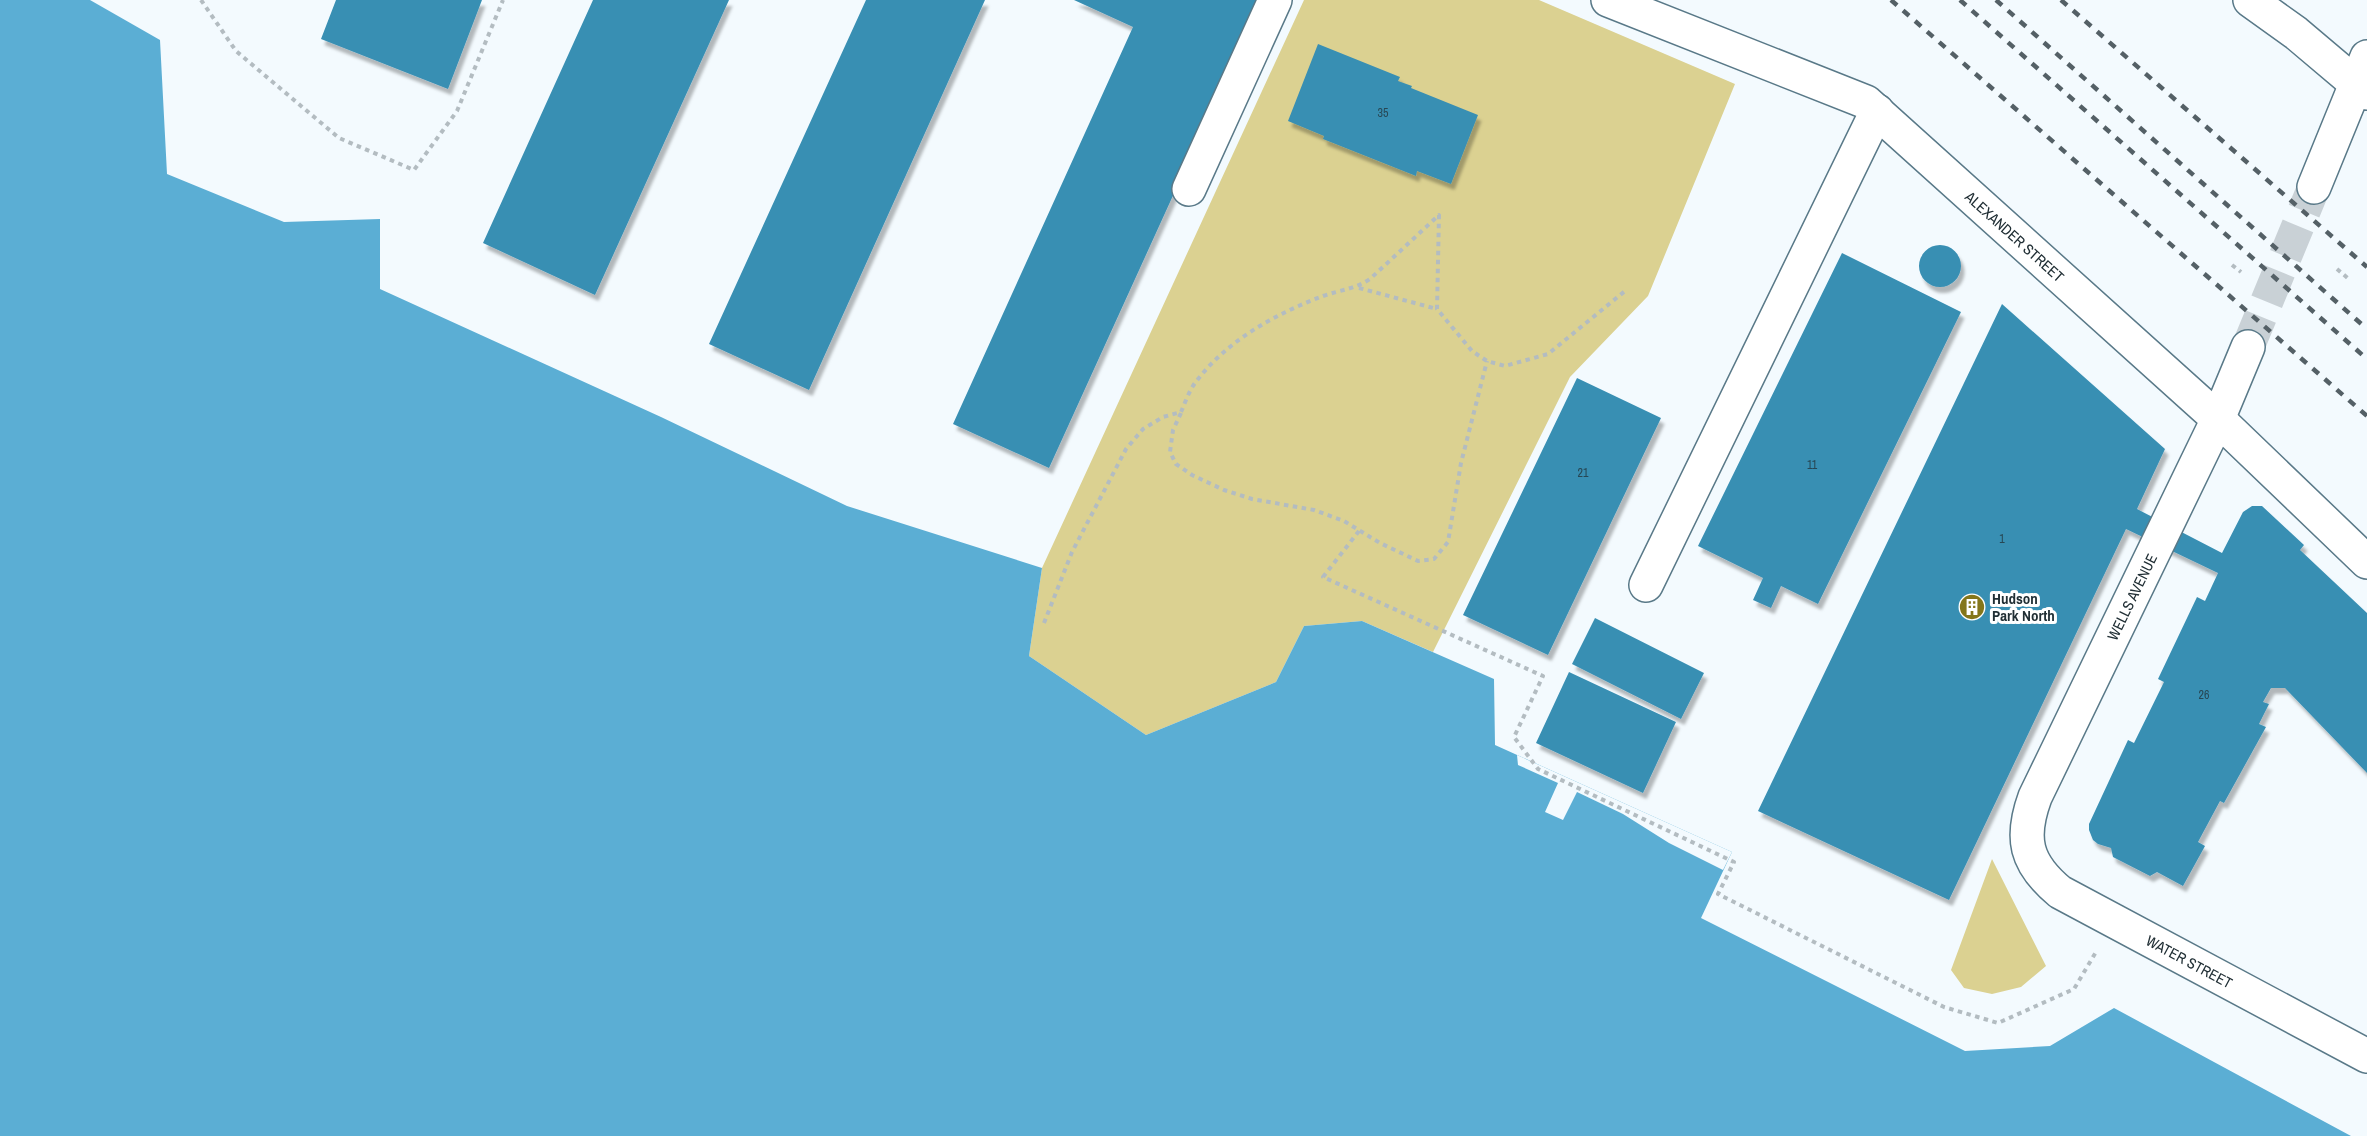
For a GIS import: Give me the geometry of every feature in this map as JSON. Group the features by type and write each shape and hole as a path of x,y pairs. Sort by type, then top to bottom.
{"street":[{"path":"1189,189 1275,0"},
{"name":"ALEXANDER STREET","path":"1608,0 1866,102 2218,419 2367,562"},
{"path":"2250,0 2295,33 2364,78 2314,187"},
{"path":"1646,585 1877,111"},
{"name":"WELLS AVENUE","path":"2028,849 2026,836 2029,814 2035,797 2218,419 2247,347"},
{"name":"WATER STREET","path":"2028,849 2037,868 2060,892 2367,1056"}],"path":[{"path":"201,0 236,51 339,138 414,170 457,111 503,0"},
{"path":"1437,309 1439,216 1370,279 1358,287 1326,295 1280,313 1218,356 1193,384 1173,430 1170,452 1176,464 1192,475 1224,490 1252,499 1314,510 1344,521 1418,561 1434,559 1448,542 1461,463 1487,361"},
{"path":"2232,265 2241,272"},
{"path":"2337,269 2350,280"},
{"path":"1358,287 1437,309 1472,351 1487,361 1505,366 1548,354 1625,291"},
{"path":"1044,623 1071,552 1126,449 1143,429 1163,417 1181,412"},
{"path":"1359,531 1323,577 1544,676 1514,736 1538,769 1734,862 1718,894 1944,1007 1998,1023 2074,989 2116,921"}],"shaded area":[{"path":"1304,0 1539,0 1735,84 1648,296 1570,377 1433,652 1362,621 1304,626 1276,682 1146,735 1029,656 1042,568"},
{"path":"1992,859 2046,966 2021,987 1992,994 1964,988 1951,970"}],"water":[{"path":"0,0 90,0 160,40 167,174 284,222 380,219 380,289 661,417 847,506 1042,568 1029,656 1146,735 1276,682 1304,626 1362,621 1494,679 1495,745 1732,852 1701,918 1965,1051 2050,1046 2114,1008 2351,1136 0,1136"}],"pier":[{"path":"1517,755 1732,852 1723,870 1669,843 1623,814 1577,792 1563,820 1545,812 1558,783 1518,765"}],"building":[{"path":"336,0 482,0 448,89 321,39"},
{"path":"593,0 729,0 595,295 483,243"},
{"path":"866,0 985,0 809,390 709,344"},
{"path":"1074,0 1262,0 1049,468 953,424 1133,27"},
{"path":"1318,44 1400,77 1398,81 1412,86 1411,88 1478,115 1451,184 1417,171 1416,176 1323,139 1324,136 1288,121"},
{"path":"1940,245 1955,251 1961,266 1955,281 1940,287 1925,281 1919,266 1925,251"},
{"path":"1842,253 1961,312 1818,604 1781,586 1771,608 1753,600 1763,578 1698,546"},
{"name":"Hudson Park North","path":"2002,304 2165,449 2137,509 2222,553 2243,512 2252,506 2262,506 2304,545 2300,550 2367,613 2367,773 2285,688 2271,688 2263,702 2269,704 2259,724 2266,727 2224,803 2220,801 2198,842 2205,846 2183,886 2157,872 2150,876 2113,857 2111,848 2093,840 2089,830 2089,824 2128,740 2134,743 2164,682 2158,679 2197,597 2205,601 2218,573 2126,529 1949,900 1758,811"},
{"path":"1577,378 1661,418 1548,655 1463,615"},
{"path":"1595,618 1704,673 1681,719 1572,664"},
{"path":"1569,672 1676,722 1643,793 1536,743"}],"tunnel":[{"path":"2248,347 2314,187"}],"railway":[{"path":"1891,0 2367,416"},
{"path":"1960,0 2367,359"},
{"path":"1996,0 2367,329"},
{"path":"2061,0 2367,267"}],"place":[{"name":"Hudson Park North","path":"1972,607"}]}
